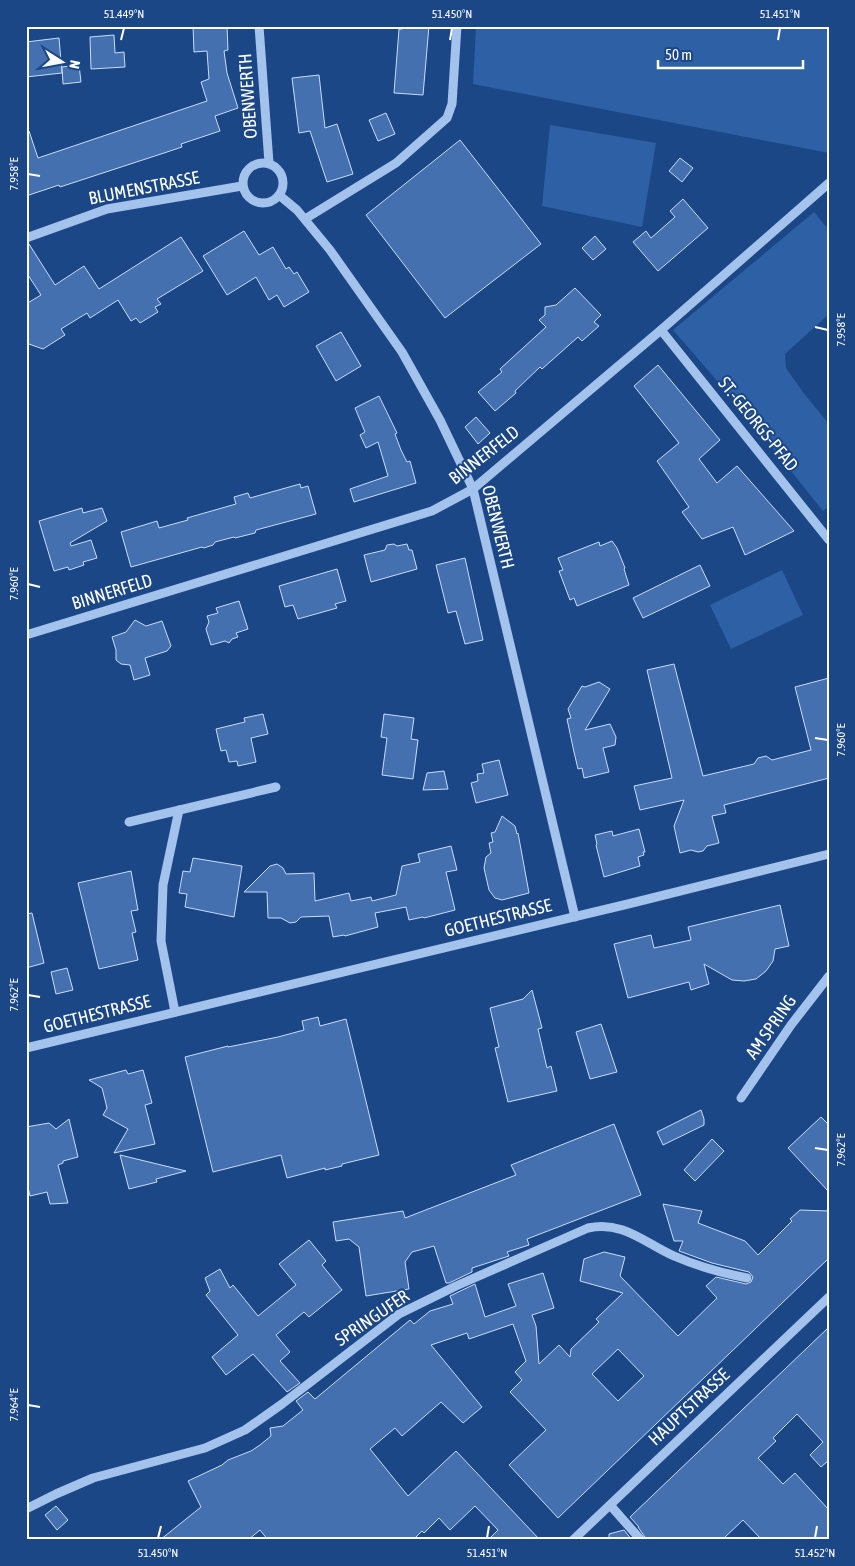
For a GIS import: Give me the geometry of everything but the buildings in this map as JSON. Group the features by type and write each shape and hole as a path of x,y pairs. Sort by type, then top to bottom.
{"street":[{"name":"OBENWERTH","path":"242,186 247,170 253,165 269,163 259,26"},
{"path":"305,219 396,163 447,118 450,113 453,94 457,26"},
{"path":"242,186 250,199 258,203 266,203 279,195 283,183 282,177 279,171 269,163"},
{"name":"BINNERFELD","path":"26,635 432,511 473,489 661,330 829,183"},
{"name":"BLUMENSTRASSE","path":"26,238 108,208 242,186"},
{"name":"OBENWERTH","path":"279,195 305,219 330,250 402,352 440,420 473,489 575,916"},
{"name":"ST.-GEORGS-PFAD","path":"661,330 829,540"},
{"path":"129,822 276,787"},
{"name":"GOETHESTRASSE","path":"175,1012 161,941 163,885 179,810"},
{"name":"GOETHESTRASSE","path":"26,1048 829,854"},
{"name":"AM SPRING","path":"741,1098 791,1025 829,976"},
{"name":"SPRINGUFER","path":"26,1509 94,1478 205,1448 245,1430 399,1314 456,1286 588,1228 606,1226 621,1229 674,1256 714,1270 747,1278"},
{"name":"HAUPTSTRASSE","path":"573,1540 829,1297"},
{"path":"610,1505 640,1540"}],"shaded area":[{"path":"476,26 829,26 829,153 473,84"},
{"path":"550,125 656,143 642,227 542,206"},
{"path":"814,212 829,230 829,314 785,354 786,368 829,424 829,506 823,511 739,406 673,330"},
{"path":"782,570 803,615 731,649 710,605"}]}
